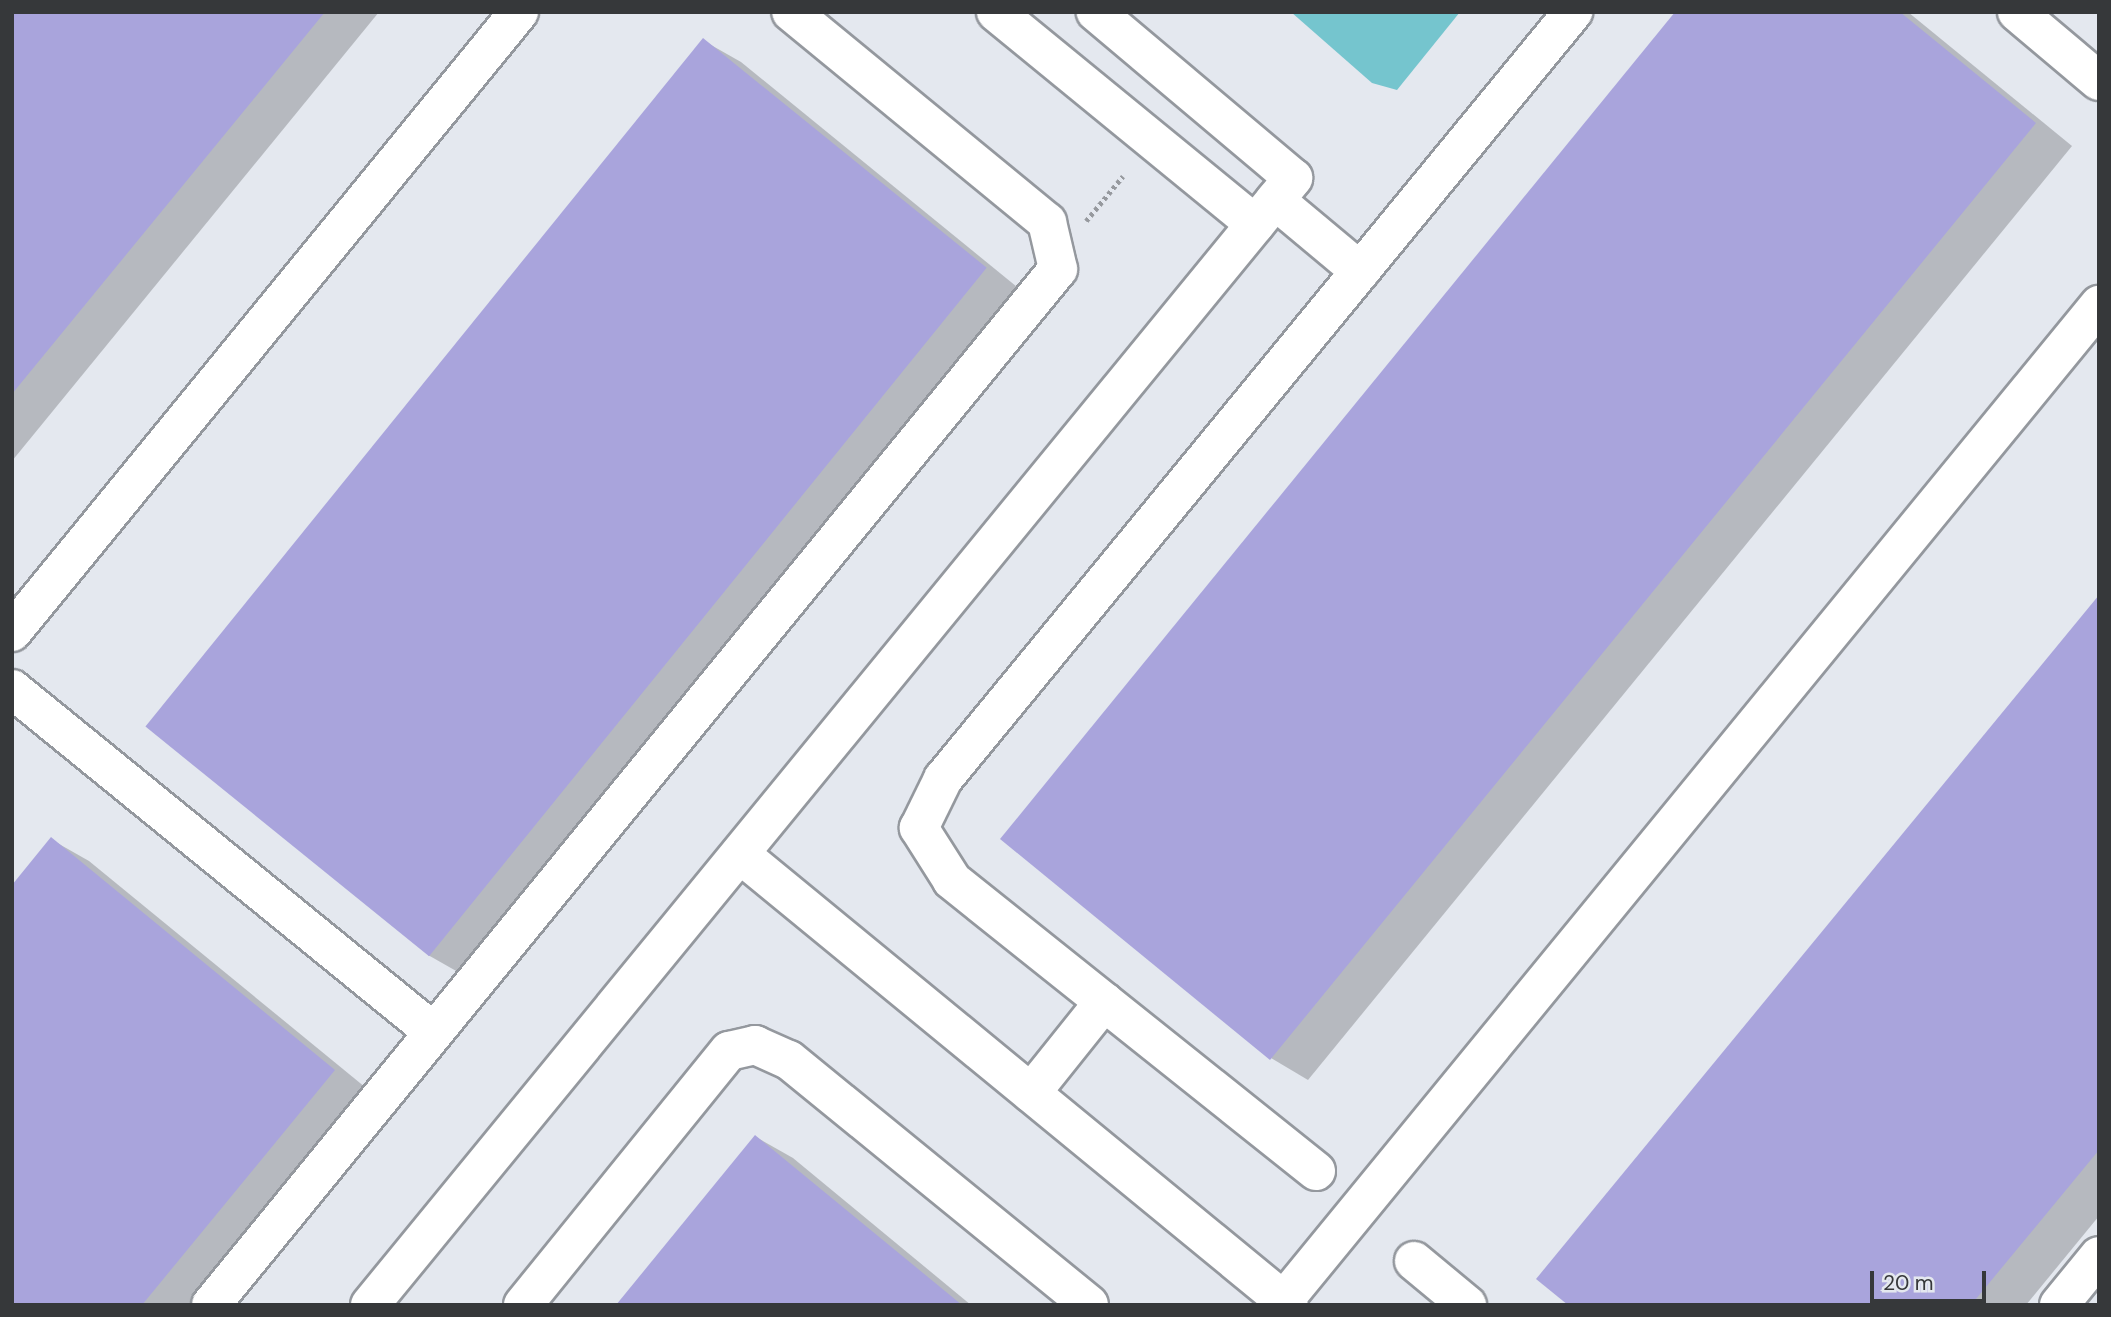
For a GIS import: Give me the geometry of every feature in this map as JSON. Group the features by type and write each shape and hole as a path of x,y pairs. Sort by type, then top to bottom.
{"lane":[{"path":"12,632 519,12"},
{"path":"211,1305 431,1030 1058,269 1047,222 791,12"},
{"path":"996,12 1274,201 1360,271"},
{"path":"1096,12 1274,201"},
{"path":"1316,1171 953,880 919,828 943,779 1573,12"},
{"path":"2017,12 2099,81"},
{"path":"370,1305 1274,201"},
{"path":"740,854 1284,1303 2099,305"},
{"path":"12,689 431,1030"},
{"path":"1031,1093 1104,1002"},
{"path":"523,1305 729,1051 755,1045 789,1060 1089,1305"},
{"path":"2059,1305 2099,1256"},
{"path":"1414,1261 1467,1305"}],"path":[{"path":"1080,228 1123,176"}],"water":[{"path":"1291,12 1460,12 1397,90 1372,83"}],"building":[{"path":"12,12 325,12 12,394"},
{"path":"1675,12 1900,12 2036,123 1270,1060 1000,839"},
{"path":"703,38 987,268 429,956 145,727"},
{"path":"2099,595 2099,1150 1971,1305 1568,1305 1536,1279"},
{"path":"51,837 335,1070 142,1305 12,1305 12,885"},
{"path":"755,1135 962,1305 616,1305"}]}
